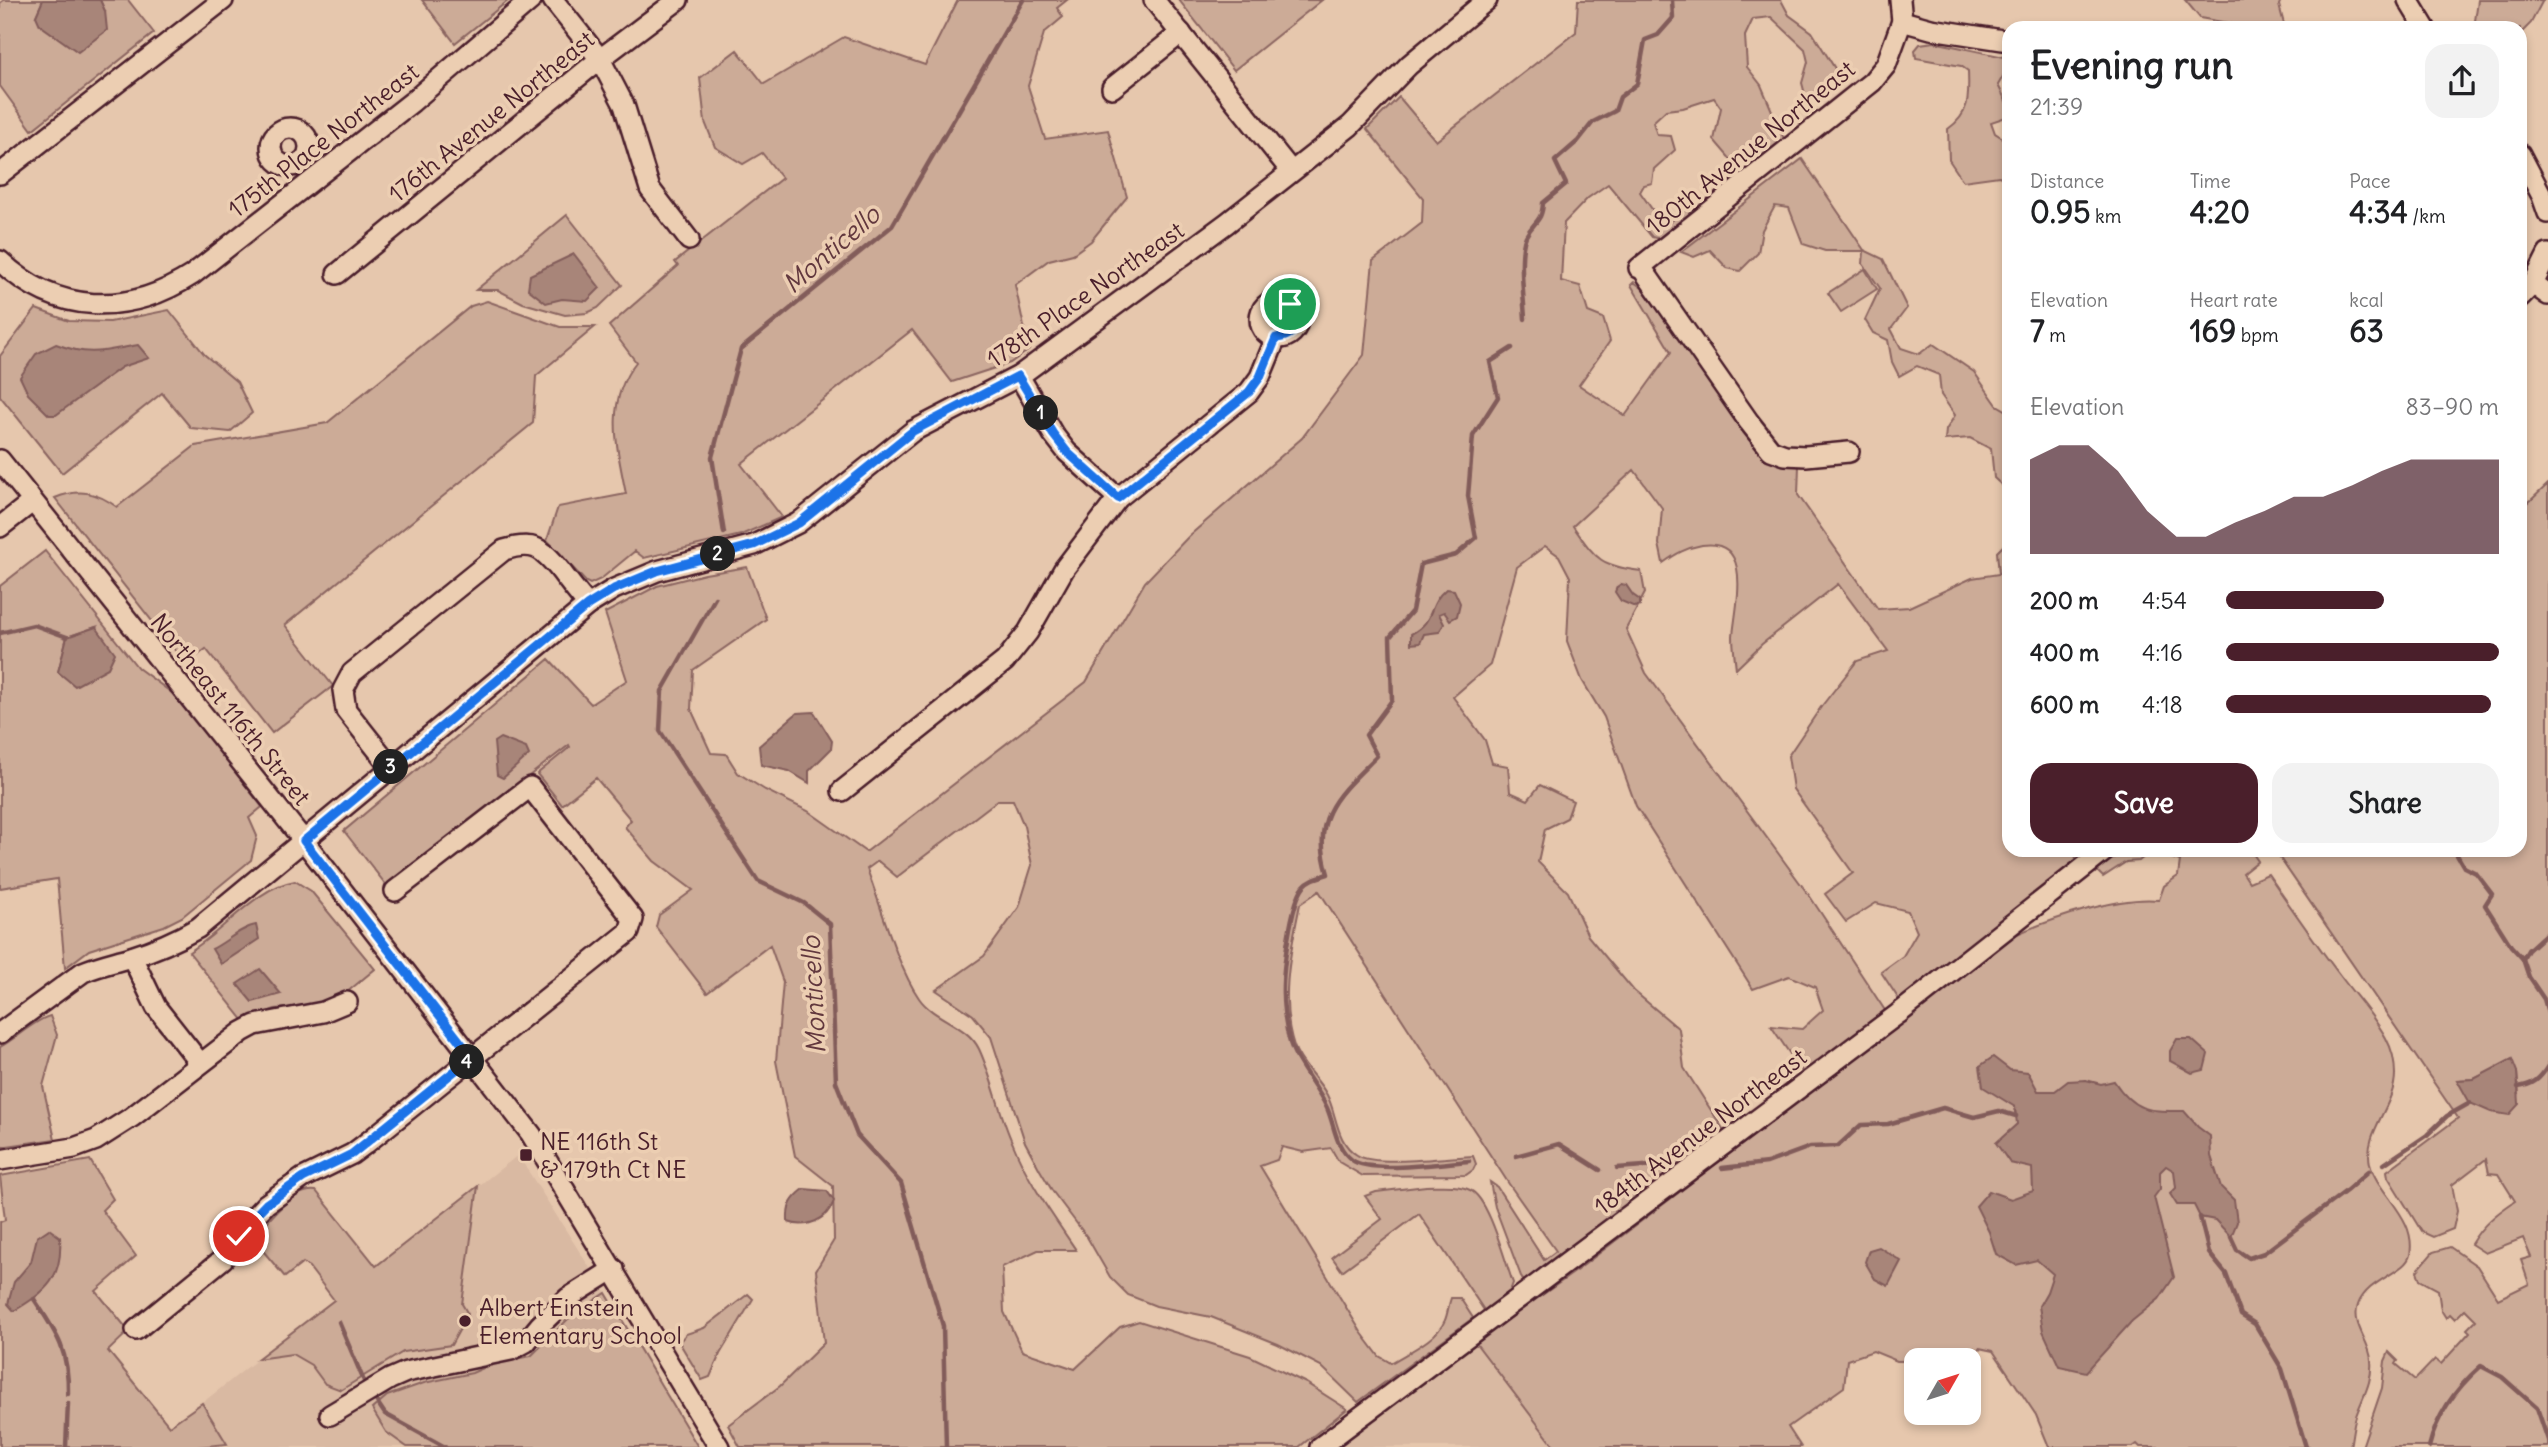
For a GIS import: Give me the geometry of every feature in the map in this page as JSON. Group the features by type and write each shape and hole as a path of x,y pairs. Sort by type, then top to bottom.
{"street":[{"name":"175th Place Northeast","path":"0,261 27,282 49,294 79,303 106,305 134,302 159,294 192,275 412,102 531,0"},
{"path":"553,0 600,59 624,105 650,189 689,240"},
{"name":"176th Avenue Northeast","path":"337,274 365,248 600,59 678,0"},
{"path":"1154,0 1291,171"},
{"name":"178th Place Northeast","path":"0,1033 83,972 132,957 198,928 588,605 614,589 657,571 754,545 799,523 913,431 1018,376 1227,223 1350,126 1409,65 1487,0"},
{"path":"1900,0 1902,22 2002,40"},
{"path":"2409,0 2421,21"},
{"path":"0,174 214,3"},
{"name":"180th Avenue Northeast","path":"1849,452 1806,456 1785,455 1772,450 1749,422 1640,267 1872,82 1886,65 1902,22"},
{"path":"1112,88 1181,33"},
{"path":"300,162 313,180"},
{"path":"2527,167 2548,213"},
{"path":"2534,292 2548,254"},
{"path":"842,791 1005,661 1028,632 1064,569 1118,498 1249,392 1260,377 1276,338"},
{"path":"1018,376 1067,452 1118,498"},
{"name":"Northeast 116th Street","path":"0,460 304,841 531,1134 719,1447"},
{"path":"0,527 32,502"},
{"path":"391,767 346,710 343,690 352,673 504,550 519,545 533,546 545,552 588,605"},
{"path":"136,1330 223,1259 248,1223 266,1204 303,1178 352,1154 629,932 633,919 530,788 396,891"},
{"name":"184th Avenue Northeast","path":"1321,1447 1898,1014 2097,857"},
{"path":"132,957 156,1007 200,1063"},
{"path":"0,1160 74,1148 96,1140 132,1117 242,1032 255,1025 323,1012 347,1002"},
{"path":"330,1415 406,1372 511,1350 526,1342 568,1298 614,1269"}],"shaded area":[{"path":"4,0 43,0 36,16 105,11 100,0 128,0 154,33 32,130 0,86 0,3"},
{"path":"43,0 100,0 105,11 107,30 78,52 40,25 36,16"},
{"path":"422,0 509,0 455,43"},
{"path":"958,0 1067,0 1057,8 1063,17 1044,33 1028,86 1045,139 1108,130 1127,197 1091,241 1073,254 1049,260 1015,285 1029,350 1010,363 952,382 912,330 741,464 782,517 741,535 644,558 635,551 601,579 590,584 586,582 547,540 558,507 626,494 617,443 616,409 626,377 636,362 609,326 678,266 675,262 782,178 762,153 743,164 715,147 705,122 700,78 737,50 764,84 844,37 925,65"},
{"path":"1179,0 1322,0 1234,70"},
{"path":"1578,0 1781,0 1789,15 1812,32 1839,75 1835,88 1814,101 1806,98 1802,83 1808,62 1805,49 1771,17 1753,19 1745,36 1747,67 1761,85 1784,139 1754,165 1746,156 1732,161 1714,140 1721,108 1714,98 1683,108 1666,110 1653,122 1657,135 1671,136 1675,150 1654,169 1652,183 1644,185 1640,192 1654,212 1669,223 1695,202 1700,213 1664,240 1652,237 1608,184 1588,198 1564,223 1561,281 1580,286 1588,312 1603,318 1610,341 1579,385 1625,416 1671,352 1631,285 1634,282 1642,288 1762,453 1787,465 1799,465 1798,495 1878,609 1909,607 1972,578 1999,574 1997,552 2002,547 2002,857 2076,857 2078,866 1902,1004 1881,972 1903,956 1917,932 1908,911 1876,903 1846,922 1825,894 1853,873 1793,789 1788,756 1857,661 1888,651 1838,584 1762,644 1736,669 1733,636 1738,593 1736,563 1729,552 1719,545 1702,545 1682,551 1663,563 1659,544 1662,508 1634,470 1573,526 1600,559 1616,566 1641,571 1645,593 1626,629 1646,673 1811,898 1888,1015 1805,1076 1771,1026 1802,1029 1823,1010 1815,987 1789,976 1753,989 1636,806 1604,717 1582,680 1567,641 1570,577 1559,556 1545,546 1517,567 1490,665 1453,697 1485,740 1492,763 1508,766 1510,792 1528,800 1540,785 1573,801 1567,818 1545,829 1538,862 1568,892 1588,936 1634,991 1679,1029 1684,1068 1725,1132 1527,1283 1522,1279 1495,1207 1490,1182 1497,1187 1544,1260 1556,1251 1509,1184 1319,891 1300,904 1288,975 1287,1011 1290,1029 1297,1053 1327,1095 1345,1143 1350,1150 1366,1159 1396,1161 1473,1156 1476,1164 1466,1175 1363,1176 1339,1162 1331,1148 1303,1152 1282,1147 1277,1160 1260,1166 1361,1332 1379,1356 1391,1363 1436,1334 1445,1320 1451,1298 1460,1298 1473,1318 1358,1402 1321,1366 1278,1344 1211,1317 1156,1306 1128,1295 1110,1277 1087,1237 1053,1192 1025,1142 991,1037 973,1015 936,990 984,956 1019,907 1032,865 1024,826 1013,800 998,800 897,877 878,861 867,869 911,985 925,1005 967,1034 979,1049 1019,1158 1076,1250 1038,1250 1002,1267 1004,1312 1022,1351 1075,1369 1120,1327 1139,1321 1250,1356 1306,1383 1347,1409 1299,1447 740,1447 728,1425 780,1386 824,1343 816,1270 834,1240 833,1186 795,1156 776,1061 783,982 770,945 707,993 656,927 659,915 693,890 654,861 625,827 631,820 596,778 562,805 537,774 570,747 569,745 387,886 344,831 549,659 591,704 627,680 605,613 657,586 747,567 766,619 693,670 691,709 711,753 726,754 738,773 808,811 866,852 1086,682 1145,582 1189,536 1302,438 1364,355 1373,261 1422,223 1423,198 1367,129 1399,97 1436,141 1576,32"},
{"path":"2185,0 2281,0 2279,5 2283,21 2217,21 2200,18"},
{"path":"2478,0 2543,0 2527,27 2527,21 2475,21"},
{"path":"1934,42 2002,57 2002,78 1998,85 2002,93 2002,118 1991,122 1995,133 2002,138 2002,178 1963,181 1949,160 1948,129 1961,117 1967,104 1968,71 1961,66 1916,58 1915,50 1920,44"},
{"path":"1802,159 1864,250 1883,259 1907,308 1891,329 1901,348 1919,354 1933,344 1974,372 1997,405 2002,408 2002,485 1994,478 1991,449 1970,438 1945,440 1946,430 1955,415 1941,395 1939,375 1917,366 1899,376 1892,362 1888,340 1873,333 1865,320 1880,288 1863,264 1864,251 1825,251 1803,244 1789,208 1775,206 1762,230 1758,253 1740,271 1727,268 1710,250 1694,257 1681,252"},
{"path":"567,215 622,285 598,308 587,313 565,315 523,303 498,290 476,290"},
{"path":"574,254 600,288 587,301 562,299 546,303 528,289 530,275"},
{"path":"1865,269 1877,289 1841,312 1828,293"},
{"path":"487,301 560,327 595,327 536,376 533,423 285,625 333,686 272,733 206,649 186,664 55,498 72,493 88,493 117,507 195,446 327,423 471,306"},
{"path":"36,309 69,321 110,322 169,310 205,355 237,382 252,413 230,432 191,428 162,393 62,473 0,396 0,356"},
{"path":"56,344 88,352 138,345 149,358 122,367 56,415 49,415 28,394 20,377 36,354"},
{"path":"2548,484 2548,1447 2362,1447 2382,1388 2385,1361 2389,1352 2398,1361 2396,1364 2415,1380 2435,1359 2441,1364 2470,1332 2467,1329 2476,1320 2465,1309 2455,1319 2450,1314 2446,1318 2441,1310 2438,1290 2420,1280 2417,1271 2433,1252 2450,1247 2477,1266 2498,1299 2529,1284 2521,1260 2531,1257 2523,1238 2485,1253 2471,1244 2490,1220 2515,1201 2498,1174 2489,1173 2486,1159 2452,1185 2457,1211 2453,1229 2433,1237 2422,1232 2388,1177 2387,1171 2458,1118 2279,857 2527,857 2527,501","holes":["2517,1072 2519,1094 2458,1080 2474,1079 2487,1073"]},
{"path":"45,551 138,668 180,699 262,807 249,818 257,836 251,860 182,917 164,926 89,950 65,968 57,879 0,888 0,586","holes":["96,627 58,672 67,637"]},
{"path":"1621,584 1626,585 1640,600 1640,605 1635,607 1621,601 1615,592"},
{"path":"1446,589 1454,590 1460,603 1457,616 1450,620 1444,612 1439,614 1444,624 1439,632 1424,634 1420,643 1411,644 1411,634 1425,623 1436,601"},
{"path":"96,627 115,653 108,668 75,686 58,672 67,637"},
{"path":"814,712 832,741 831,749 809,771 809,783 789,771 761,765 759,746 797,713"},
{"path":"500,738 526,748 529,755 503,778 497,775 494,742"},
{"path":"2110,857 2144,857 2139,861 2126,862 2103,877 2095,869"},
{"path":"2169,857 2255,857 2258,861 2243,873 2249,882 2268,874 2376,1022 2386,1038 2394,1060 2394,1086 2375,1130 2369,1152 2374,1175 2408,1229 2410,1255 2401,1267 2369,1289 2358,1305 2357,1319 2370,1353 2371,1368 2369,1382 2355,1420 2350,1447 2140,1447 2137,1444 2133,1447 2049,1447 2036,1415 1993,1351 1981,1348 1904,1348 1904,1361 1897,1361 1873,1351 1847,1360 1844,1387 1788,1427 1801,1447 1555,1447 1475,1342 1572,1274 2017,934 2049,921 2106,905 2124,901 2159,900 2164,886 2178,876 2180,861"},
{"path":"295,881 311,891 375,969 346,993 332,1000 312,1006 275,1009 244,1021 189,952 253,901 281,885"},
{"path":"256,925 259,939 221,964 212,949"},
{"path":"260,969 281,994 252,1002 237,984"},
{"path":"50,1016 57,1035 43,1086 55,1139 0,1147 0,1047"},
{"path":"2177,1039 2191,1039 2208,1054 2204,1070 2192,1073 2170,1061 2170,1051"},
{"path":"1993,1057 2010,1070 2028,1072 2038,1091 2055,1091 2068,1081 2086,1080 2101,1084 2114,1081 2136,1105 2152,1110 2184,1111 2210,1136 2211,1156 2221,1187 2234,1200 2237,1222 2231,1237 2215,1220 2200,1217 2194,1205 2177,1205 2170,1194 2176,1188 2174,1171 2166,1166 2160,1172 2160,1189 2154,1197 2174,1277 2159,1299 2132,1321 2086,1372 2059,1366 2043,1331 2039,1306 2053,1274 2037,1260 2016,1265 1996,1254 1976,1206 1989,1191 2011,1199 2033,1191 2032,1168 2010,1163 1996,1143 2017,1124 2015,1107 1983,1087 1980,1066"},
{"path":"2512,1059 2517,1072 2519,1104 2509,1115 2491,1112 2470,1103 2457,1080 2474,1079"},
{"name":"Albert Einstein Elementary School","path":"518,1155 637,1342 698,1447 229,1447 202,1403"},
{"path":"90,1160 113,1199 102,1210 136,1256 96,1291 129,1331 108,1351 169,1426 202,1403 227,1444 197,1447 0,1447 0,1222 5,1220 0,1176"},
{"path":"478,1186 462,1304 468,1314 451,1345 403,1352 341,1390 325,1384 311,1365 292,1354 257,1359 334,1300 309,1267 303,1263 285,1277 253,1239 289,1200 307,1191 316,1191 376,1266"},
{"path":"1426,1186 1454,1186 1470,1190 1477,1195 1490,1217 1513,1283 1510,1291 1484,1310 1419,1214 1342,1271 1332,1257 1382,1219 1365,1196 1376,1192"},
{"path":"804,1189 827,1191 834,1201 831,1208 816,1221 802,1224 788,1222 791,1203"},
{"path":"49,1229 60,1237 59,1263 55,1273 44,1290 14,1311 8,1304 14,1282 31,1262 37,1237"},
{"path":"1879,1247 1901,1261 1888,1286 1875,1279 1865,1262 1869,1250"},
{"path":"606,1293 698,1447 407,1447 386,1432 372,1409 387,1396 424,1383 472,1373 497,1362 531,1356 571,1316"},
{"path":"748,1294 753,1299 720,1354 710,1377 702,1380 679,1342 686,1334 704,1328"},
{"path":"1475,1342 1555,1447 1340,1447"}],"waterway":[{"name":"Monticello","path":"724,533 712,457 741,349 892,226 1023,0"},
{"path":"1525,319 1522,264 1526,236 1539,218 1543,203 1566,184 1555,161 1578,141 1593,122 1615,111 1620,97 1637,84 1645,40 1658,35 1673,18 1672,0"},
{"path":"1469,1161 1390,1167 1361,1164 1346,1155 1323,1100 1292,1048 1288,1037 1283,985 1288,938 1299,894 1309,882 1328,874 1323,854 1326,821 1340,795 1377,756 1366,735 1392,700 1390,637 1412,611 1421,564 1456,555 1476,538 1468,496 1473,436 1498,397 1490,362 1512,348"},
{"name":"Monticello","path":"715,598 662,691 660,731 758,881 804,903 830,924 836,1082 857,1135 901,1183 943,1326 946,1447"},
{"path":"0,633 34,625 67,637"},
{"path":"2458,857 2464,867 2476,873 2492,894 2485,905 2511,946 2523,959 2529,977 2544,999 2548,1013"},
{"path":"2523,959 2528,950 2548,932"},
{"path":"2518,1087 2536,1081 2548,1066"},
{"path":"2384,1164 2427,1135 2447,1116 2470,1103"},
{"path":"1722,1168 1767,1163 1810,1147 1838,1146 1861,1125 1888,1124 1943,1108 1974,1117 1999,1111 2016,1116"},
{"path":"1516,1156 1559,1144 1600,1170"},
{"path":"1617,1168 1671,1164"},
{"path":"2231,1237 2237,1250 2249,1258 2264,1253 2369,1171"},
{"path":"2200,1217 2209,1253 2226,1274 2241,1315 2255,1324 2282,1369 2306,1447"},
{"path":"34,1299 49,1322 64,1354 68,1394"},
{"path":"339,1322 366,1386"},
{"path":"2429,1447 2448,1403 2481,1366 2502,1377 2537,1408 2548,1440"},
{"path":"373,1396 385,1414 445,1447"},
{"path":"66,1447 68,1403"}],"place":[{"name":"NE 116th St & 179th Ct NE","path":"526,1155"},
{"name":"Albert Einstein Elementary School","path":"465,1321"}],"route":[{"path":"239,1236 266,1204 303,1178 352,1154 472,1057 304,841 588,605 614,589 657,571 754,545 799,523 913,431 1018,376 1067,452 1118,498 1249,392 1260,377 1276,338 1290,335 1297,326 1297,314 1290,304"}]}
